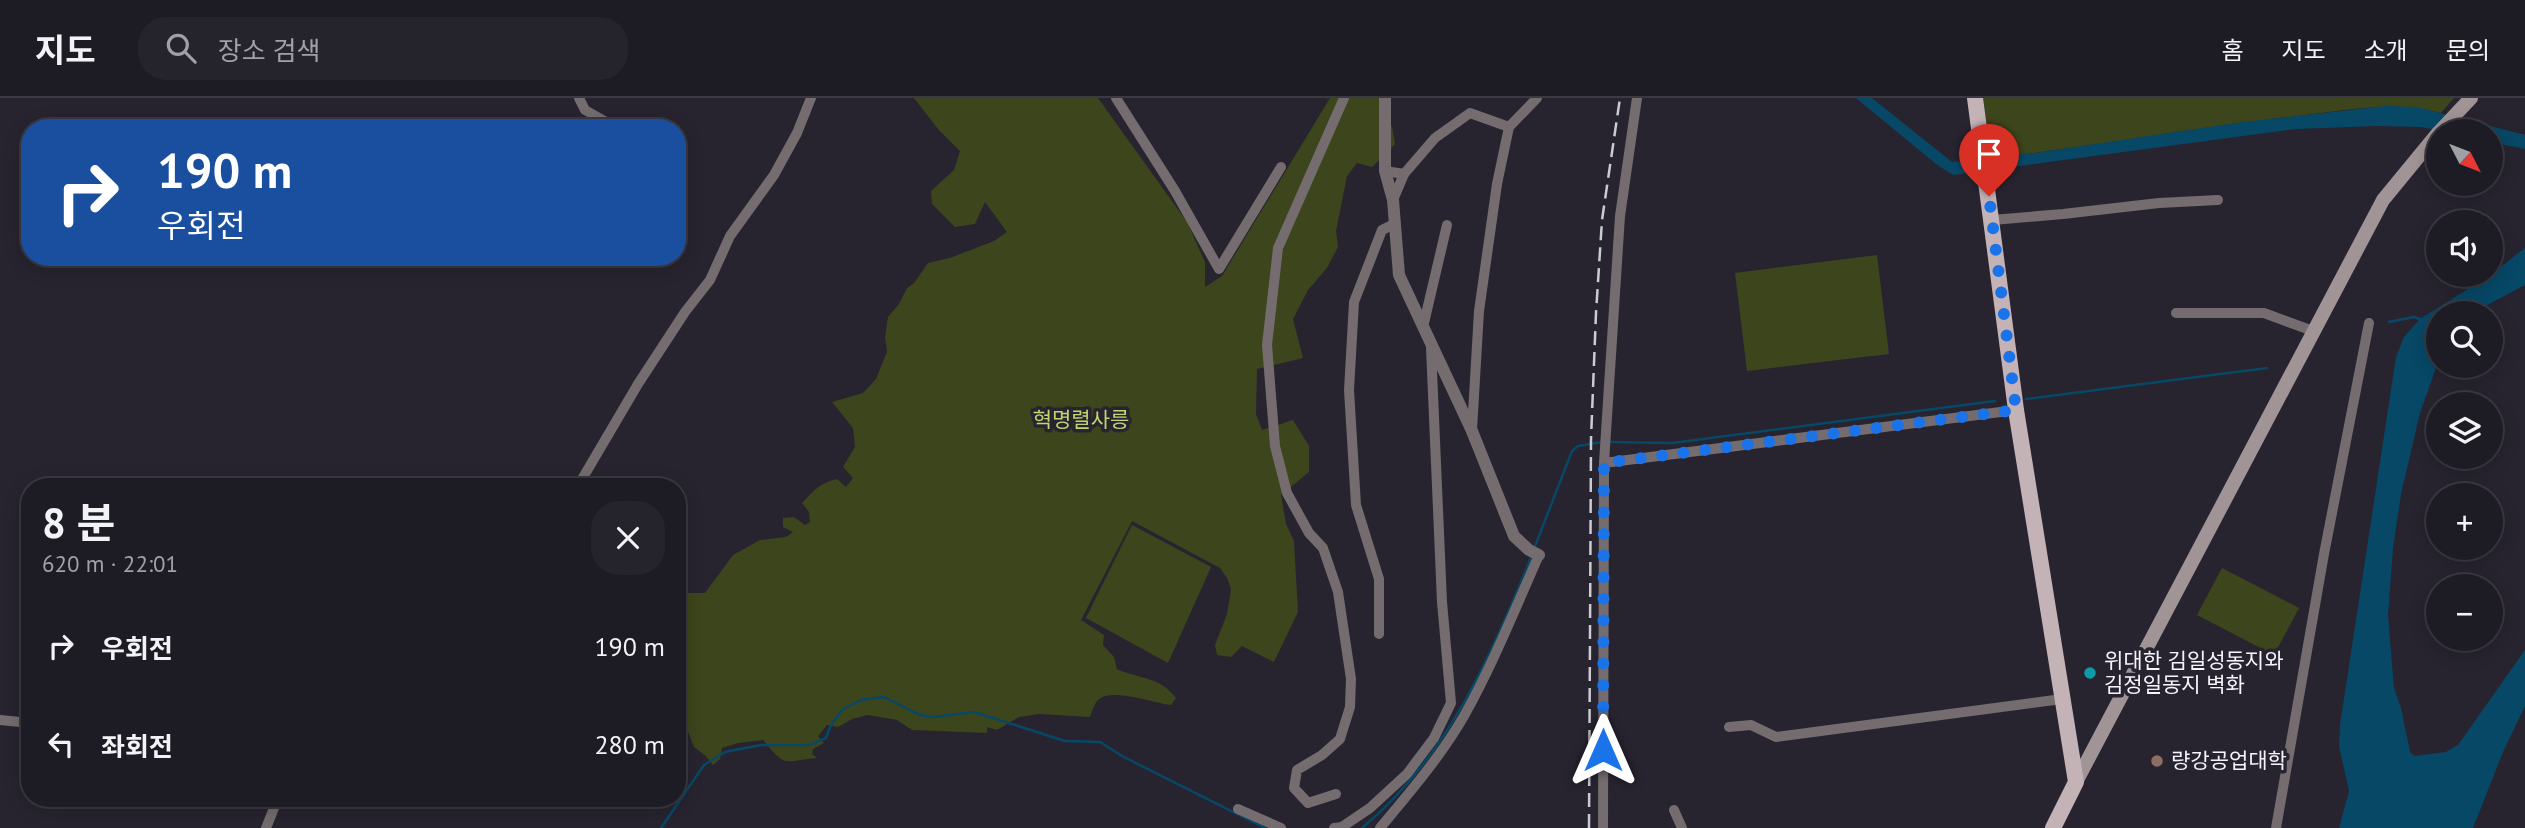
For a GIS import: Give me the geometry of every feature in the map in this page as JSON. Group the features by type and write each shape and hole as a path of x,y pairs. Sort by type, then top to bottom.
{"main road":[{"path":"1975,98 2016,410 2076,782"},
{"path":"2449,119 2471,98"},
{"path":"2053,828 2383,200 2426,148"}],"street":[{"path":"579,98 585,110 601,119"},
{"path":"583,478 638,384 685,312 710,280 730,236 774,175 797,133 811,98"},
{"path":"1116,98 1175,191 1219,269 1281,167"},
{"path":"1336,794 1308,803 1294,788 1297,770 1340,740 1350,707 1352,679 1339,592 1323,548 1309,533 1287,493 1275,446 1267,345 1278,248 1344,98"},
{"path":"1380,828 1441,751 1463,716 1534,552 1514,536 1472,431 1399,275 1393,200 1385,171 1385,98"},
{"path":"1472,431 1479,311 1497,184 1509,127 1537,98"},
{"path":"1603,828 1604,463 1620,216 1637,98"},
{"path":"1393,200 1404,174 1435,138 1470,113 1509,127"},
{"path":"1385,171 1404,174"},
{"path":"1992,220 2063,215 2159,203 2218,200"},
{"path":"1379,634 1379,579 1356,505 1349,390 1354,302 1382,230 1394,223"},
{"path":"1423,327 1447,225"},
{"path":"2176,313 2264,313 2313,331"},
{"path":"2276,828 2324,554 2370,323"},
{"path":"1335,828 1342,827 1370,808 1407,774 1434,738 1451,703 1442,602 1431,344"},
{"path":"1604,463 2016,410"},
{"path":"1730,727 1751,724 1776,737 2062,699"},
{"path":"0,720 21,722"},
{"path":"266,828 274,807"},
{"path":"1238,809 1281,828"},
{"path":"1674,810 1682,828"}],"green space":[{"name":"혁명렬사릉","path":"914,98 1098,98 1187,222 1205,262 1205,287 1222,276 1330,98 1379,98 1392,127 1395,144 1372,167 1357,163 1347,176 1336,231 1338,247 1327,268 1308,290 1293,319 1303,358 1257,369 1256,414 1262,430 1293,420 1309,446 1309,472 1281,495 1286,524 1294,541 1298,612 1274,662 1242,646 1231,657 1217,655 1215,645 1227,614 1231,589 1227,578 1220,568 1132,521 1081,620 1104,635 1103,645 1114,657 1117,669 1163,686 1176,698 1171,705 1112,695 1097,701 1090,717 1039,714 1019,717 997,730 987,727 987,733 912,730 897,720 868,715 852,719 838,727 827,725 818,736 824,743 813,749 812,754 817,758 786,761 763,740 722,748 720,759 713,765 694,747 686,727 686,593 705,593 733,555 760,540 786,537 793,532 783,527 783,518 794,517 805,525 810,522 809,512 802,503 826,482 837,479 846,487 853,478 843,467 855,447 853,428 832,402 863,393 876,379 887,352 885,337 888,317 928,263 950,258 994,241 1007,232 985,202 975,224 955,227 932,204 931,191 954,170 960,151 938,129"},
{"path":"1983,98 2454,98 2441,113 2406,107 2352,109 1991,158"},
{"path":"1877,255 1889,354 1747,371 1735,273"},
{"path":"1132,525 1211,567 1168,663 1086,618"},
{"path":"2222,568 2299,608 2274,655 2197,615"}],"water":[{"path":"1856,98 1872,98 1952,162 2035,153 2243,122 2385,106 2417,107 2463,119 2426,119 2426,128 2377,126 2295,129 1953,175"},
{"path":"2503,129 2525,135 2525,149 2503,145"},
{"path":"2525,248 2525,285 2495,301 2449,301 2471,287 2503,287 2503,265"},
{"path":"2426,315 2426,378 2432,378 2420,413 2401,494 2393,548 2388,615 2394,688 2410,752 2414,756 2446,752 2458,745 2525,650 2525,706 2503,752 2473,828 2339,828 2349,791 2339,746 2340,725 2396,357 2404,337"}],"waterway":[{"path":"2389,322 2414,317 2420,319"},
{"path":"2026,399 2267,368"},
{"path":"1609,442 1672,443 1995,401"},
{"path":"1534,549 1572,451 1578,446 1602,442"},
{"path":"1362,828 1419,770 1443,737 1483,667 1532,555"},
{"path":"686,791 704,765 725,752 761,745 809,745 826,738 831,725 842,710 861,700 884,697 920,715 934,717 974,712 1065,741 1100,742 1122,756 1265,828"},
{"path":"661,828 675,807"}],"railway":[{"path":"1589,828 1591,439 1596,313 1602,220 1620,98"}],"place":[{"name":"위대한 김일성동지와 김정일동지 벽화","path":"2090,673"},
{"name":"량강공업대학","path":"2157,761"}],"route":[{"path":"1603,750 1604,463 2016,410 1989,196"}]}
